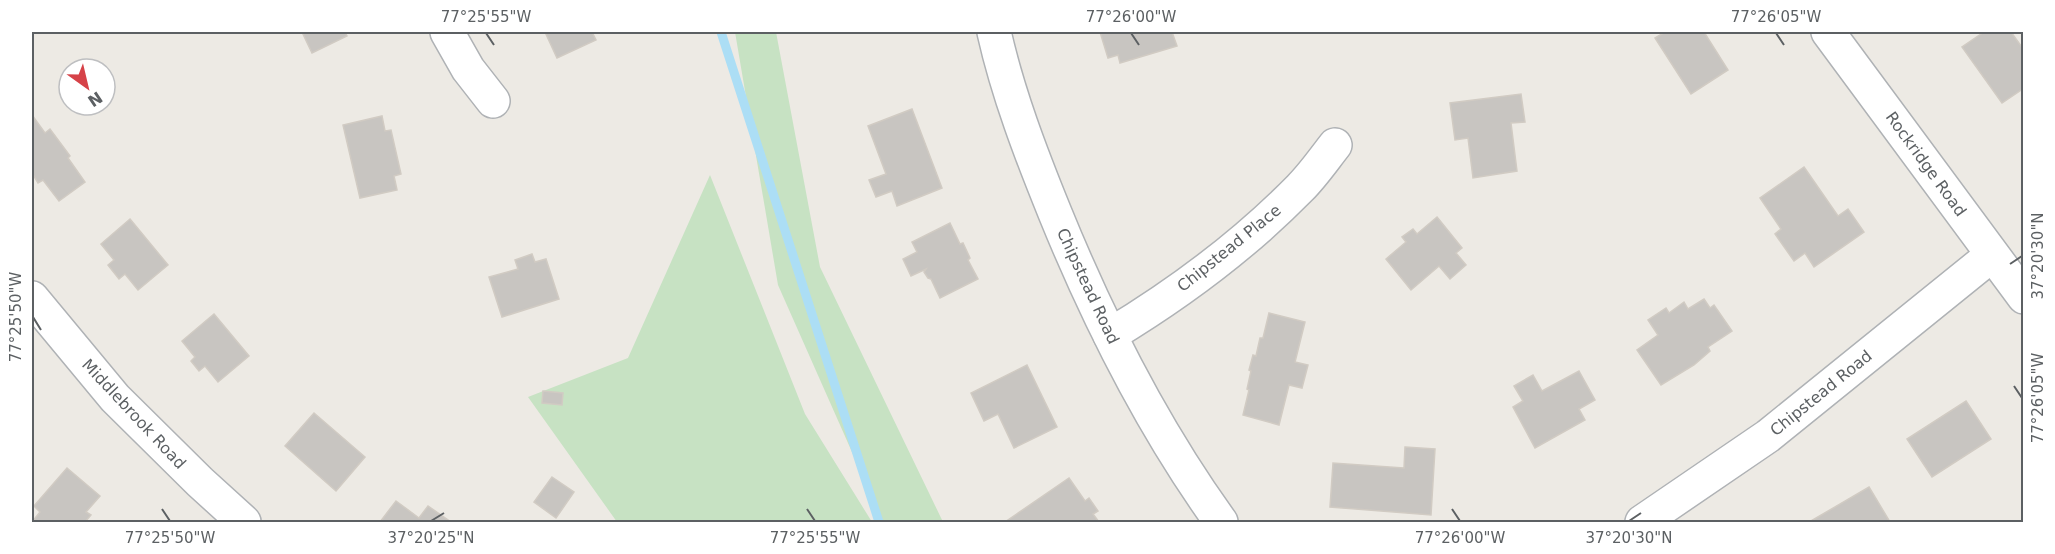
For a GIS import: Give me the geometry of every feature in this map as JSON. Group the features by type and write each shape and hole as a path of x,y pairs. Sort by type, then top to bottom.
{"street":[{"path":"447,32 468,69 493,101"},
{"name":"Chipstead Road","path":"994,32 1026,144 1076,266 1110,335 1157,421 1199,492 1221,522"},
{"name":"Rockridge Road","path":"1828,32 2024,297"},
{"name":"Chipstead Place","path":"1110,335 1139,318 1209,268 1259,227 1302,187 1335,145"},
{"name":"Chipstead Road","path":"1642,522 1768,436 1992,255"},
{"name":"Middlebrook Road","path":"32,298 115,398 239,521"}],"green space":[{"path":"735,32 776,32 820,267 943,522 883,522 778,285"},
{"path":"710,175 805,414 872,522 617,522 528,397 628,358"}],"building":[{"path":"302,32 345,32 347,36 312,53"},
{"path":"545,32 592,32 596,40 557,58"},
{"path":"1100,32 1172,32 1177,46 1120,63 1118,55 1108,58"},
{"path":"1665,32 1704,32 1728,70 1691,94 1655,38"},
{"path":"1984,32 2011,32 2024,50 2024,88 2002,103 1962,47"},
{"path":"1521,94 1525,122 1511,123 1517,171 1473,178 1468,138 1455,140 1450,103"},
{"path":"912,109 942,188 897,206 892,191 876,197 869,180 886,174 868,126"},
{"path":"32,115 45,133 50,129 70,156 68,158 85,182 59,201 43,180 38,183 32,173"},
{"path":"382,116 385,131 391,130 401,174 394,176 397,190 360,198 343,125"},
{"path":"1804,167 1838,216 1848,209 1864,232 1814,267 1805,253 1794,261 1775,234 1781,229 1760,198"},
{"path":"1437,217 1462,248 1456,253 1466,265 1450,279 1439,266 1411,290 1386,259 1406,242 1402,237 1413,229 1417,234"},
{"path":"130,219 168,265 138,290 125,274 119,279 108,265 114,260 101,244"},
{"path":"950,223 960,244 963,243 970,258 968,260 978,279 940,298 931,279 924,272 926,269 911,276 903,259 917,252 912,242"},
{"path":"532,254 535,262 546,259 559,299 502,317 489,277 518,269 515,260"},
{"path":"1704,299 1710,308 1714,305 1732,331 1708,347 1710,351 1694,365 1661,385 1637,350 1658,335 1648,320 1666,308 1669,313 1684,302 1688,309"},
{"path":"1269,313 1305,322 1295,362 1308,365 1302,388 1289,385 1279,425 1243,415 1249,390 1247,389 1251,371 1249,370 1253,355 1256,356 1260,338 1263,338"},
{"path":"214,314 249,356 218,382 205,366 199,371 191,361 195,357 182,341"},
{"path":"1027,365 1057,427 1014,448 998,414 984,421 971,393"},
{"path":"1579,371 1595,400 1579,409 1585,420 1535,448 1513,407 1523,401 1514,386 1533,375 1542,391"},
{"path":"543,391 563,393 562,405 542,403"},
{"path":"1966,401 1991,439 1932,477 1907,439"},
{"path":"314,413 365,457 336,491 285,446"},
{"path":"1405,447 1435,449 1431,515 1330,507 1333,463 1404,468"},
{"path":"67,468 100,496 86,512 91,515 85,522 32,522 40,512 34,506"},
{"path":"552,477 574,492 556,518 534,502"},
{"path":"1069,478 1085,501 1089,498 1098,511 1093,514 1099,522 1005,522"},
{"path":"1869,487 1890,522 1811,521"},
{"path":"396,501 419,518 428,506 451,522 380,522"}],"waterway":[{"path":"721,32 879,522"}]}
